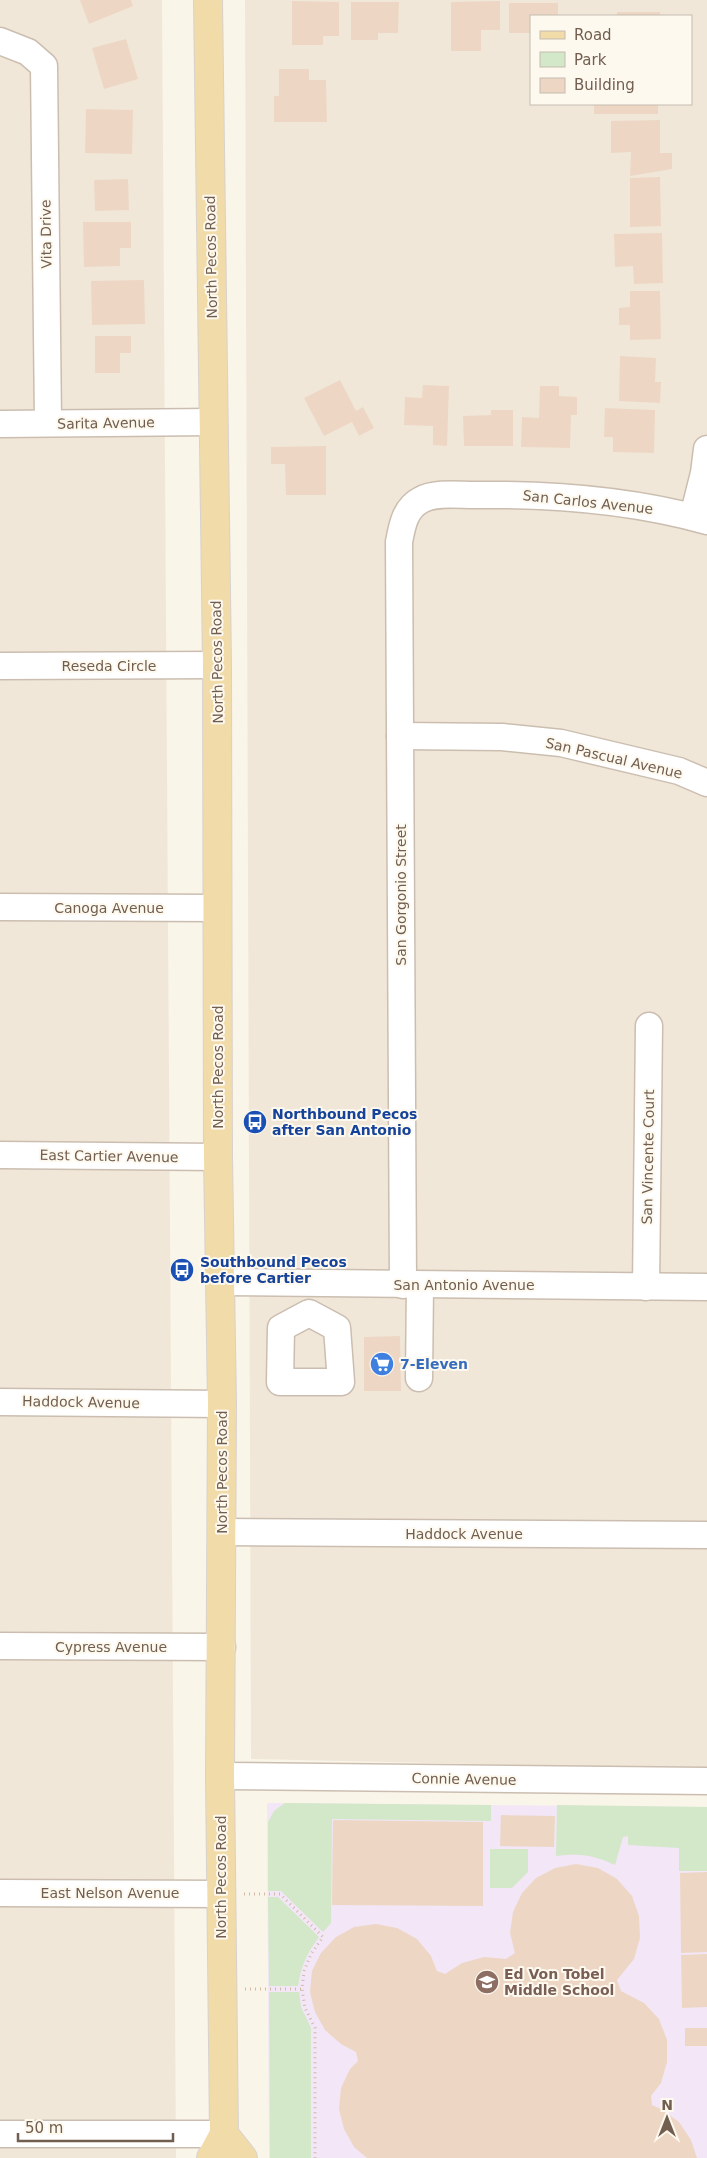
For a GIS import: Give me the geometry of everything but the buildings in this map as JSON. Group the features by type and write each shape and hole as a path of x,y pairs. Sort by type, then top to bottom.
{"main road":[{"name":"North Pecos Road","path":"208,0 217,665 218,1156 222,1404 220,1776 224,2134 211,2158"},
{"path":"224,2134 243,2158"}],"street":[{"name":"Vita Drive","path":"0,41 28,52 44,66 48,423"},
{"name":"Sarita Avenue","path":"0,424 213,422"},
{"path":"700,519 707,449"},
{"name":"San Carlos Avenue","path":"412,509 421,500 441,495 533,494 651,508 700,519"},
{"name":"San Gorgonio Street","path":"412,509 405,516 399,542 400,736 412,1285 420,1378"},
{"name":"Reseda Circle","path":"0,666 217,665"},
{"name":"San Pascual Avenue","path":"400,736 502,737 561,742 679,771 707,783"},
{"name":"Canoga Avenue","path":"0,907 217,908"},
{"name":"San Vincente Court","path":"646,1287 649,1026"},
{"name":"East Cartier Avenue","path":"0,1155 218,1156"},
{"name":"San Antonio Avenue","path":"220,1282 707,1287"},
{"path":"310,1284 310,1313"},
{"name":"Haddock Avenue","path":"0,1402 222,1404"},
{"name":"Haddock Avenue","path":"222,1532 707,1535"},
{"name":"Cypress Avenue","path":"0,1646 222,1647"},
{"name":"Connie Avenue","path":"220,1776 707,1781"},
{"name":"East Nelson Avenue","path":"0,1893 221,1894"},
{"path":"0,2134 224,2134"}],"path":[{"path":"221,1894 280,1894 324,1937 311,1954 304,1972 302,1989 305,2008 314,2028 315,2158"},
{"path":"222,1989 302,1989"}],"shaded area":[{"path":"0,0 162,0 176,2158 0,2158"},
{"path":"245,0 707,0 707,1769 251,1759"},
{"name":"Ed Von Tobel Middle School","path":"267,1803 707,1807 707,2158 269,2158"}],"green space":[{"path":"285,1803 491,1805 491,1821 332,1819 331,1923 323,1932 281,1891 268,1891 268,1822 274,1811"},
{"path":"557,1805 707,1807 707,1871 679,1871 679,1848 628,1845 628,1836 623,1837 615,1865 586,1856 556,1856"},
{"path":"490,1849 528,1849 528,1872 512,1888 490,1888"},
{"path":"268,1897 278,1897 319,1937 305,1960 298,1986 269,1986"},
{"path":"269,1992 299,1992 301,2007 311,2028 311,2158 270,2158"}],"place":[{"name":"Northbound Pecos after San Antonio","path":"255,1122"},
{"name":"Southbound Pecos before Cartier","path":"182,1270"},
{"name":"7-Eleven","path":"382,1364"},
{"name":"Ed Von Tobel Middle School","path":"487,1982"}]}
